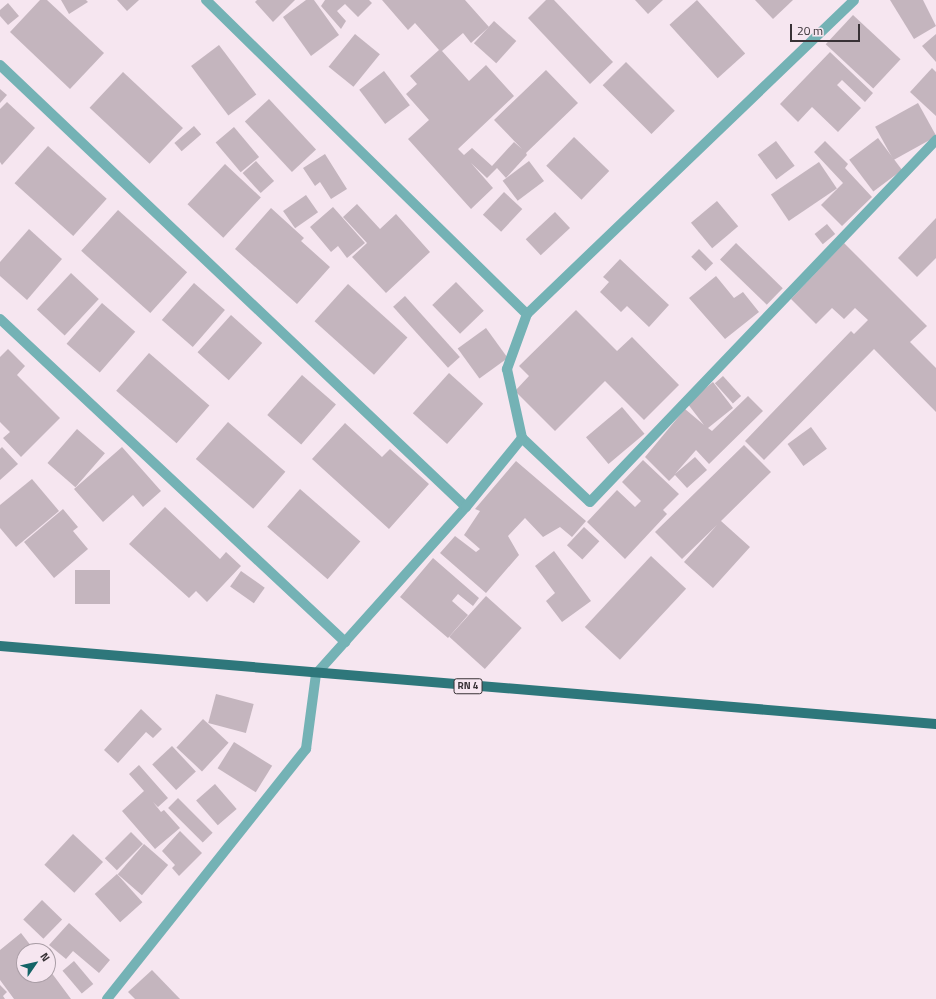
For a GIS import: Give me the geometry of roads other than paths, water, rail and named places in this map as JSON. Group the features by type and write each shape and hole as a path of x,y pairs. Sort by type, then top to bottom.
{"main road":[{"name":"RN 4","path":"0,646 316,674 936,724"}],"street":[{"path":"206,0 527,314"},
{"path":"854,0 527,314 507,369 522,438 590,502 936,140"},
{"path":"0,64 466,507"},
{"path":"0,320 345,642"},
{"path":"107,999 306,749 316,674 466,507 522,438"}]}
